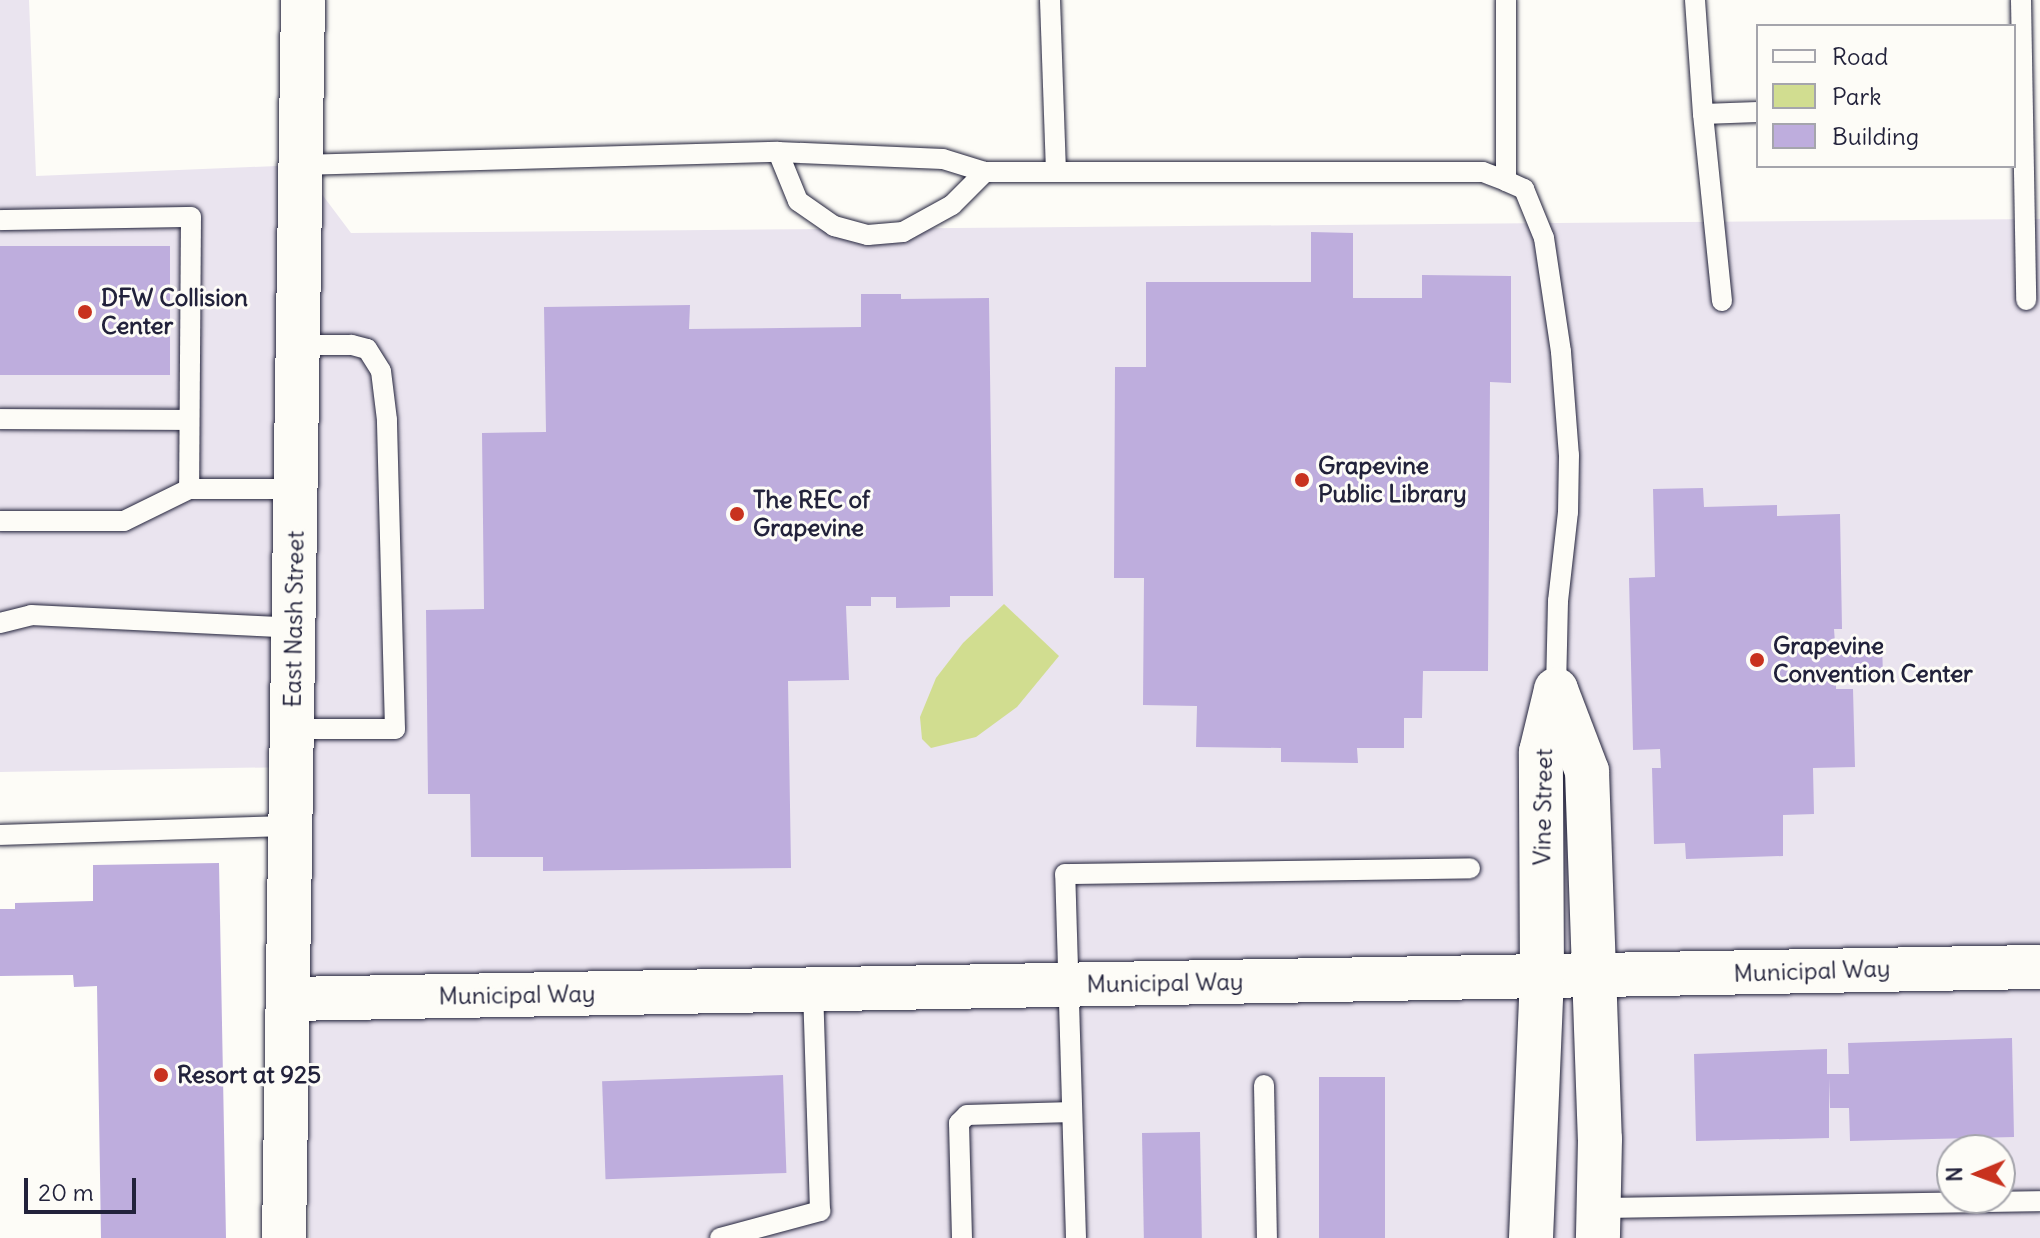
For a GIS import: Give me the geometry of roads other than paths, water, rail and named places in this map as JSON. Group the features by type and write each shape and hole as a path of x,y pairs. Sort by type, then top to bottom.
{"street":[{"name":"East Nash Street","path":"284,1238 303,0"},
{"name":"Vine Street","path":"1556,690 1587,771 1600,1139 1598,1223"},
{"name":"Vine Street","path":"1531,1238 1542,977 1541,752 1556,690"},
{"name":"Municipal Way","path":"289,999 2040,967"}],"lane":[{"path":"1050,0 1056,172"},
{"path":"1506,0 1506,181"},
{"path":"1695,0 1722,301"},
{"path":"2021,0 2019,100 2026,300"},
{"path":"1703,114 1756,112"},
{"path":"778,152 798,201 834,226 868,235 903,232 952,205 985,172"},
{"path":"300,165 778,152 943,159 985,172 1483,172 1506,181 1524,189 1544,238 1561,352 1569,455 1568,512 1558,601 1556,690"},
{"path":"0,220 191,217 189,489"},
{"path":"293,729 395,729 387,420 381,371 367,349 352,345 298,345"},
{"path":"0,419 189,420"},
{"path":"0,521 124,521 189,489 296,489"},
{"path":"0,623 31,615 294,628"},
{"path":"0,835 292,826"},
{"path":"1076,1238 1065,874 1470,868"},
{"path":"720,1238 820,1211 813,989"},
{"path":"1264,1085 1267,1238"},
{"path":"962,1238 959,1123 967,1115 1072,1112"},
{"path":"1598,1223 2040,1201"}],"place":[{"name":"DFW Collision Center","path":"85,312"},
{"name":"Grapevine Public Library","path":"1302,480"},
{"name":"The REC of Grapevine","path":"737,514"},
{"name":"Grapevine Convention Center","path":"1757,660"},
{"name":"Resort at 925","path":"161,1075"}]}
